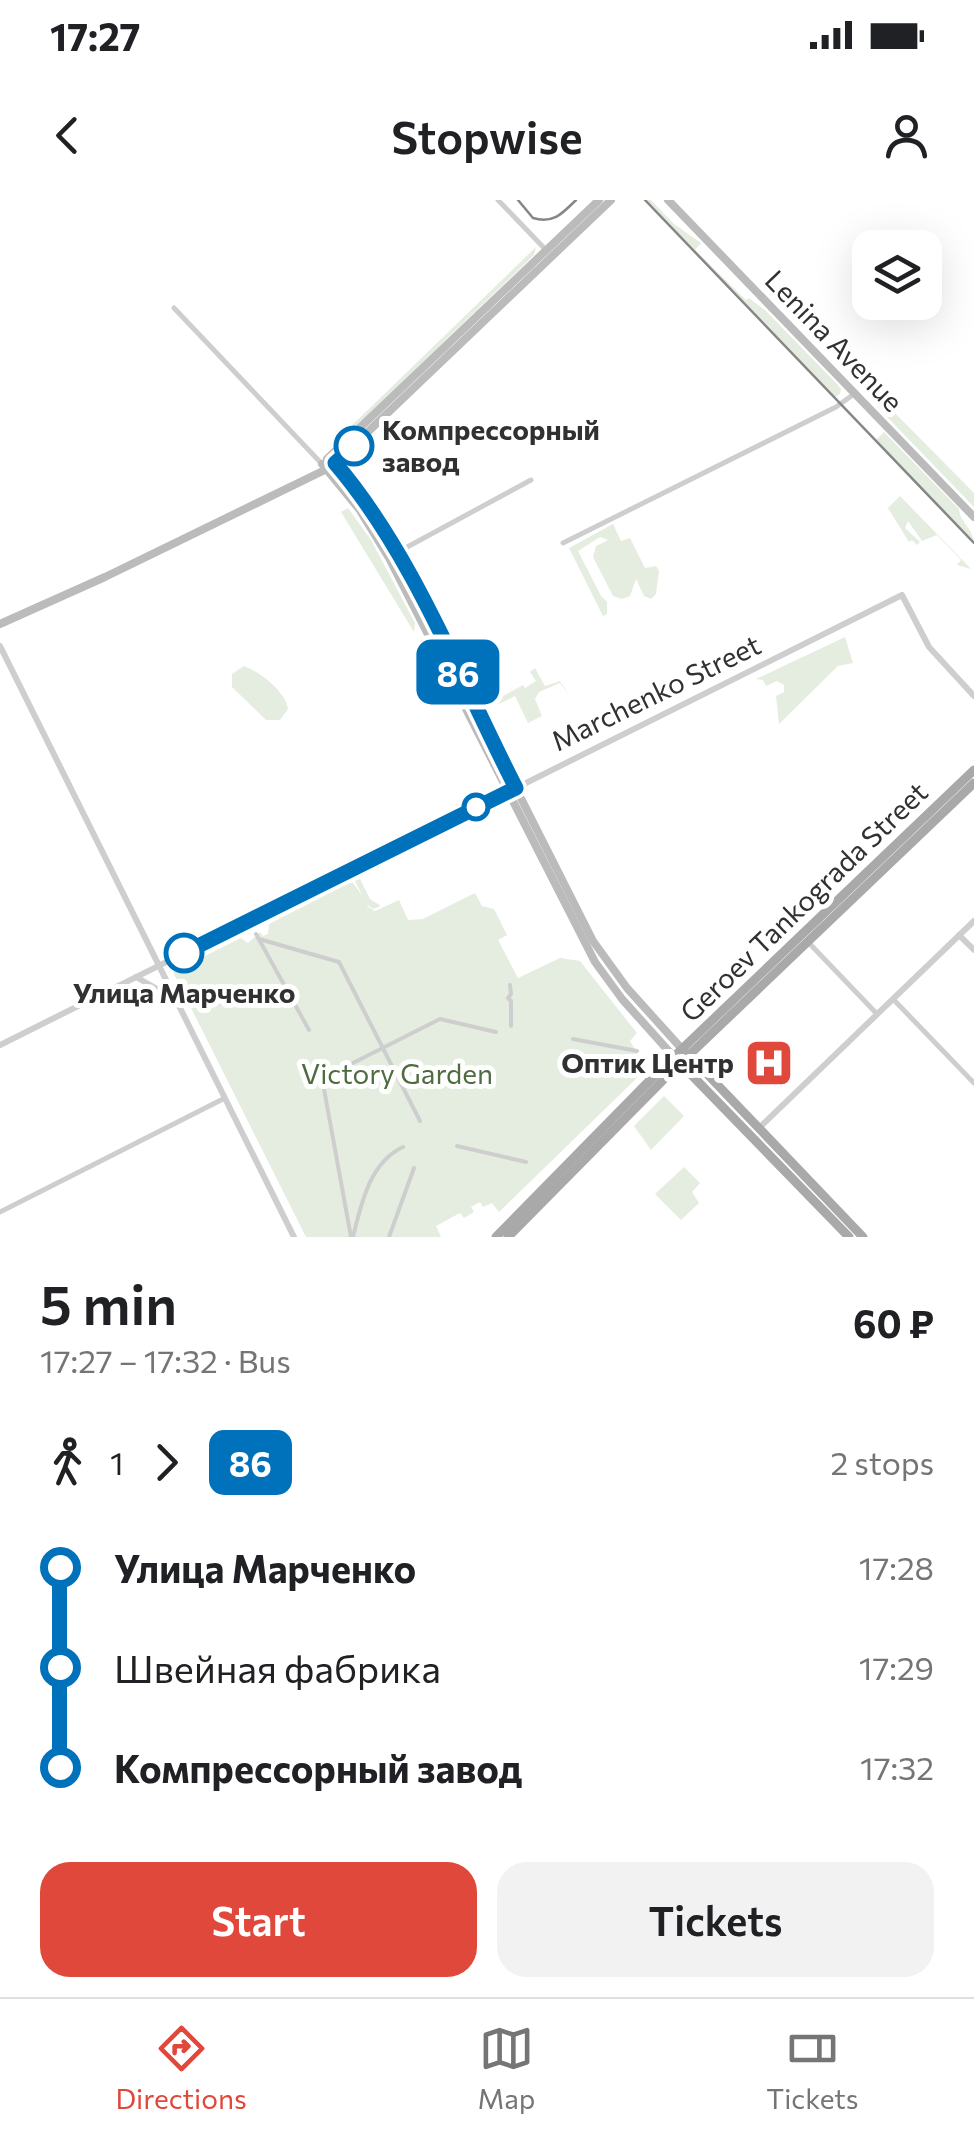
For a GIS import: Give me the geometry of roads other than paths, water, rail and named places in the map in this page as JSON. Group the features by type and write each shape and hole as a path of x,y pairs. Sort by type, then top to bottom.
{"main road":[{"path":"549,253 599,200"},
{"path":"0,624 105,578 309,476 549,253 612,200"},
{"name":"Lenina Avenue","path":"668,200 972,516"},
{"path":"326,462 370,508 398,552 595,962 622,999 863,1237"},
{"path":"326,462 389,558 511,790"},
{"name":"Geroev Tankograda Street","path":"496,1237 974,770"},
{"name":"Geroev Tankograda Street","path":"804,939 974,783"},
{"name":"Geroev Tankograda Street","path":"508,1237 682,1056"},
{"path":"755,1132 849,1237"}],"street":[{"path":"498,200 549,253"},
{"path":"174,308 326,462"},
{"path":"563,542 836,407 854,394"},
{"path":"398,552 531,480"},
{"name":"Marchenko Street","path":"0,1044 902,595 929,647 974,696"},
{"path":"0,646 294,1237"},
{"path":"755,1132 974,920"},
{"path":"959,935 974,950"},
{"path":"309,1030 258,937 339,962 420,1120"},
{"path":"804,939 877,1014"},
{"path":"135,977 177,1001"},
{"path":"510,985 511,1026"},
{"path":"893,999 974,1083"},
{"path":"343,1068 440,1019 496,1032"},
{"path":"573,1039 637,1050"},
{"path":"324,1089 352,1237"},
{"path":"0,1212 226,1098"},
{"path":"457,1146 526,1162"},
{"path":"352,1237 383,1160 403,1147"},
{"path":"389,1237 414,1168"}],"tram line":[{"path":"518,200 533,218 546,220 562,213 576,200"},
{"path":"645,200 974,543"}],"place":[{"name":"Компрессорный завод","path":"354,446"},
{"name":"Улица Марченко","path":"184,953"},
{"name":"Оптик Центр","path":"769,1063"}],"park label":[{"name":"Victory Garden","path":"397,1074"}]}
